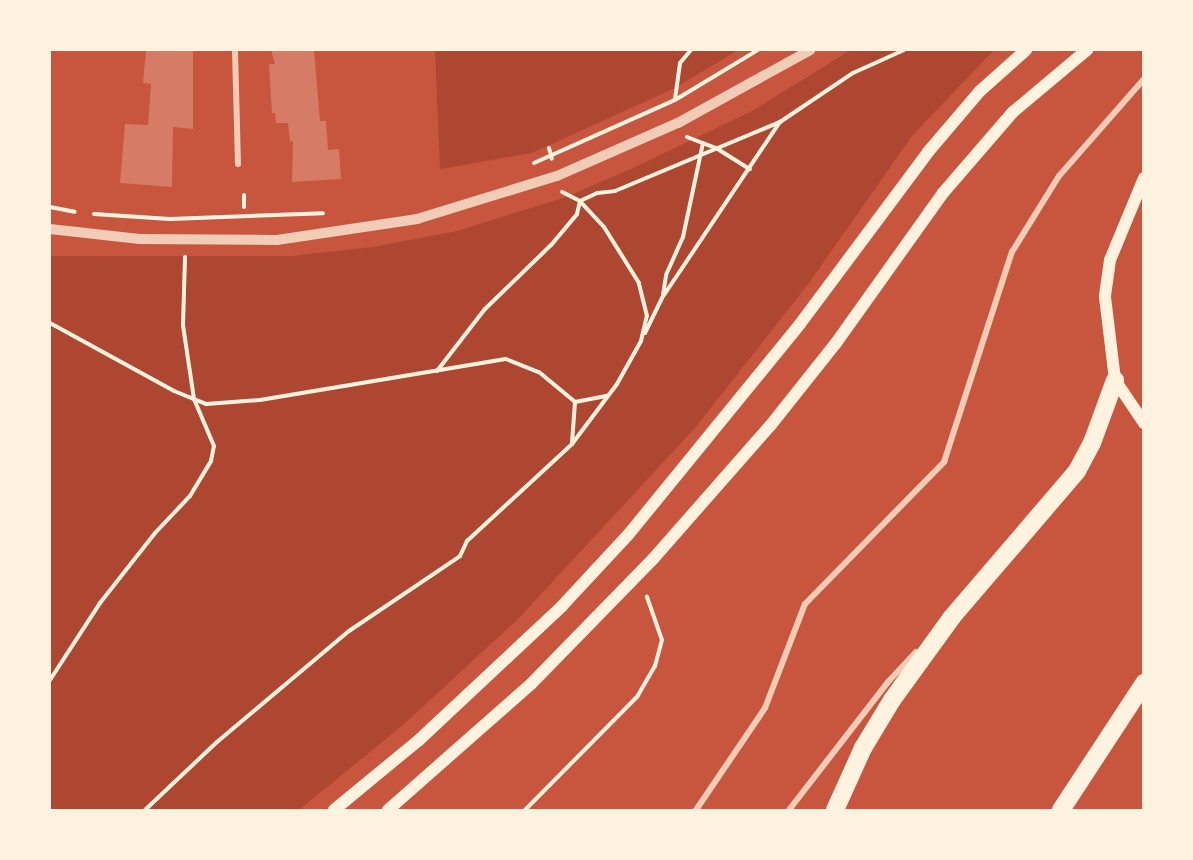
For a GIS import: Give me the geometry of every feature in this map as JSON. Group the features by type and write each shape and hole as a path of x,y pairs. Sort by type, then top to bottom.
{"highway":[{"path":"835,810 863,748 892,700 949,621 1077,471 1092,443 1115,380"},
{"path":"1061,810 1143,683"}],"main road":[{"path":"334,810 419,740 562,606 628,535 800,324 928,152 980,92 1026,50"},
{"path":"388,810 531,684 661,550 836,343 951,184 1013,112 1087,50"},
{"path":"1143,178 1125,217 1105,297 1115,380 1143,423"}],"street":[{"path":"235,50 238,164"},
{"path":"50,229 139,239 277,240 417,219 557,176 678,123 810,50"},
{"path":"696,810 765,708 805,604 944,462 1012,252 1059,176 1143,79"},
{"path":"789,810 888,682 949,621"}],"path":[{"path":"675,99 680,63 691,50"},
{"path":"530,165 675,99 758,50"},
{"path":"580,201 597,193 615,191 702,152 780,122 853,74 904,50"},
{"path":"145,810 217,742 349,631 460,556 467,541 572,444 608,396 641,342 662,298 780,122"},
{"path":"687,137 716,148 750,169"},
{"path":"662,298 666,275 683,237 703,143"},
{"path":"562,191 580,201 625,255 639,283 647,316 641,342"},
{"path":"244,195 244,207"},
{"path":"436,371 485,309 552,244 577,214 580,201"},
{"path":"50,207 170,219 326,212"},
{"path":"50,680 100,603 201,480 214,446 194,399 183,325 186,256"},
{"path":"50,322 206,404 260,400 506,359 539,372 575,402"},
{"path":"575,402 608,396"},
{"path":"572,444 575,402"},
{"path":"525,810 637,697 654,666 662,640 647,597"}],"shaded area":[{"path":"435,50 738,50 675,88 532,153 440,169"},
{"path":"851,50 994,50 912,136 809,283 695,428 517,620 404,724 299,810 50,810 50,256 291,256 373,247 457,231 563,198 631,169 752,111"}],"building":[{"path":"146,50 193,50 193,129 173,127 172,187 120,183 125,124 148,125 151,84 143,83"},
{"path":"271,50 314,50 320,121 326,121 328,150 339,149 341,179 292,182 293,141 290,142 288,123 276,123 275,113 272,113 269,64 275,64"}]}
